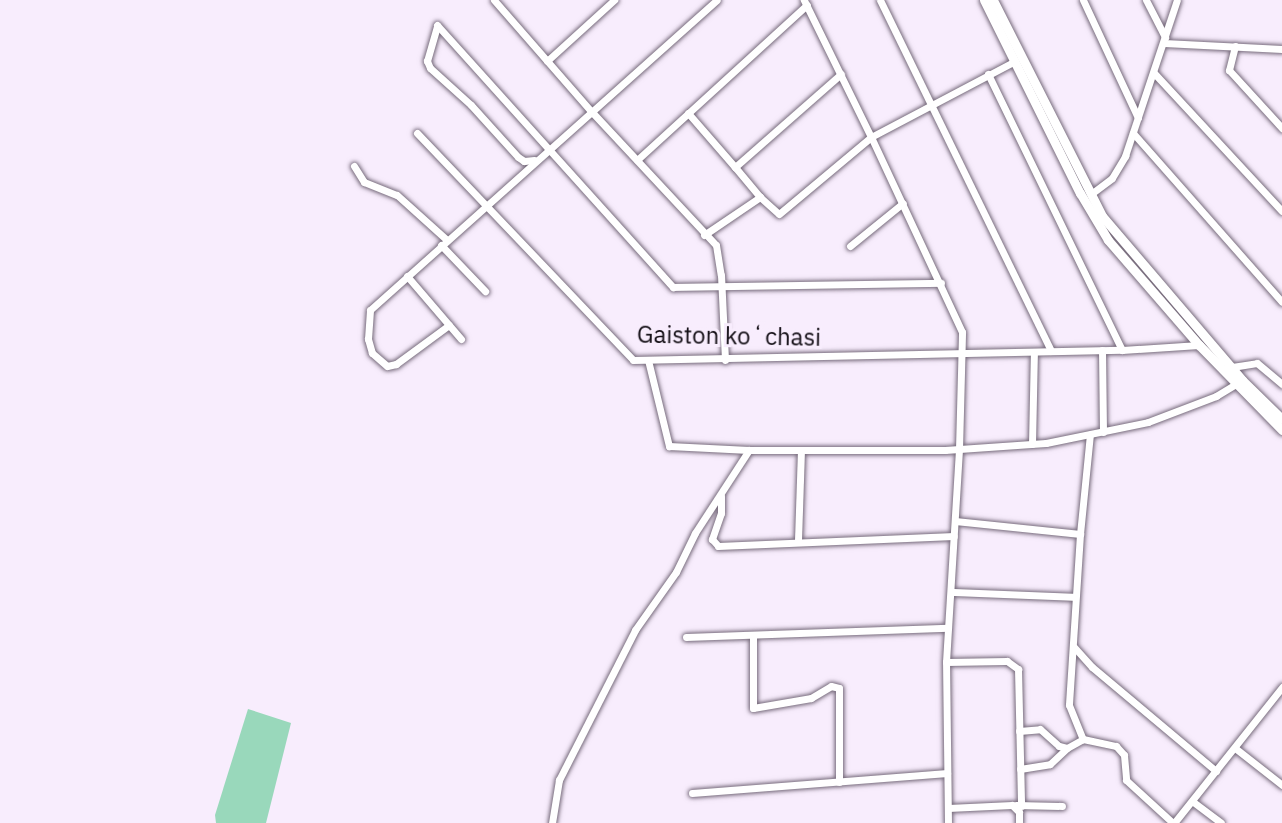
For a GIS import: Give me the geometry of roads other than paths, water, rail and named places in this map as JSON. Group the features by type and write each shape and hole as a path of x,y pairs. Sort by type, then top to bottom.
{"main road":[{"path":"984,0 1108,240 1199,345 1282,419"},
{"path":"993,0 1091,194 1116,234 1232,367 1239,382 1282,430"}],"street":[{"path":"494,0 591,111 716,245 722,288 725,360"},
{"path":"501,7 509,0"},
{"path":"547,61 614,0"},
{"path":"449,325 396,364 387,366 378,362 368,339 370,310 549,146 717,0"},
{"path":"880,0 1051,350"},
{"path":"1083,0 1138,118"},
{"path":"1146,0 1165,41"},
{"path":"1091,194 1112,178 1133,133 1177,0"},
{"path":"637,160 806,3 962,332 959,449 946,662 948,823"},
{"path":"534,160 524,161 518,157 430,68 427,61 437,25 673,287 941,283"},
{"path":"1165,41 1282,49"},
{"path":"1235,46 1229,70 1282,128"},
{"path":"688,113 760,197 779,214 871,137 1015,61"},
{"path":"1154,73 1282,211"},
{"path":"735,167 841,74"},
{"path":"988,74 1122,350"},
{"name":"Gaiston koʻchasi","path":"417,133 628,358 725,360 1122,350 1199,345"},
{"path":"1133,133 1282,302"},
{"path":"354,166 364,182 397,195 444,242 485,291"},
{"path":"704,235 760,197"},
{"path":"850,246 903,203"},
{"path":"407,276 461,339"},
{"path":"1102,350 1103,432"},
{"path":"1032,444 1034,352"},
{"path":"648,360 669,446 749,450 959,449 1032,444 1148,422 1216,396 1239,382"},
{"path":"1232,367 1257,363 1282,384"},
{"path":"1083,739 1069,705 1090,434"},
{"path":"552,823 559,780 635,630 676,572 695,533 749,450"},
{"path":"798,540 801,450"},
{"path":"721,496 721,513 712,539 718,546 798,540 954,536"},
{"path":"955,521 1080,534"},
{"path":"951,592 1075,597"},
{"path":"686,637 948,628"},
{"path":"753,635 753,708 811,698 831,686 839,688 839,782"},
{"path":"1074,647 1092,667 1216,771"},
{"path":"946,662 1012,662 1018,669 1019,823"},
{"path":"1020,769 1050,764 1067,748 1083,739 1106,741 1121,750 1126,780 1173,823 1282,687"},
{"path":"1273,698 1282,705"},
{"path":"1019,731 1040,729 1067,748"},
{"path":"1235,748 1282,785"},
{"path":"692,793 947,773"},
{"path":"1192,801 1221,823"},
{"path":"948,808 1062,806"}]}
